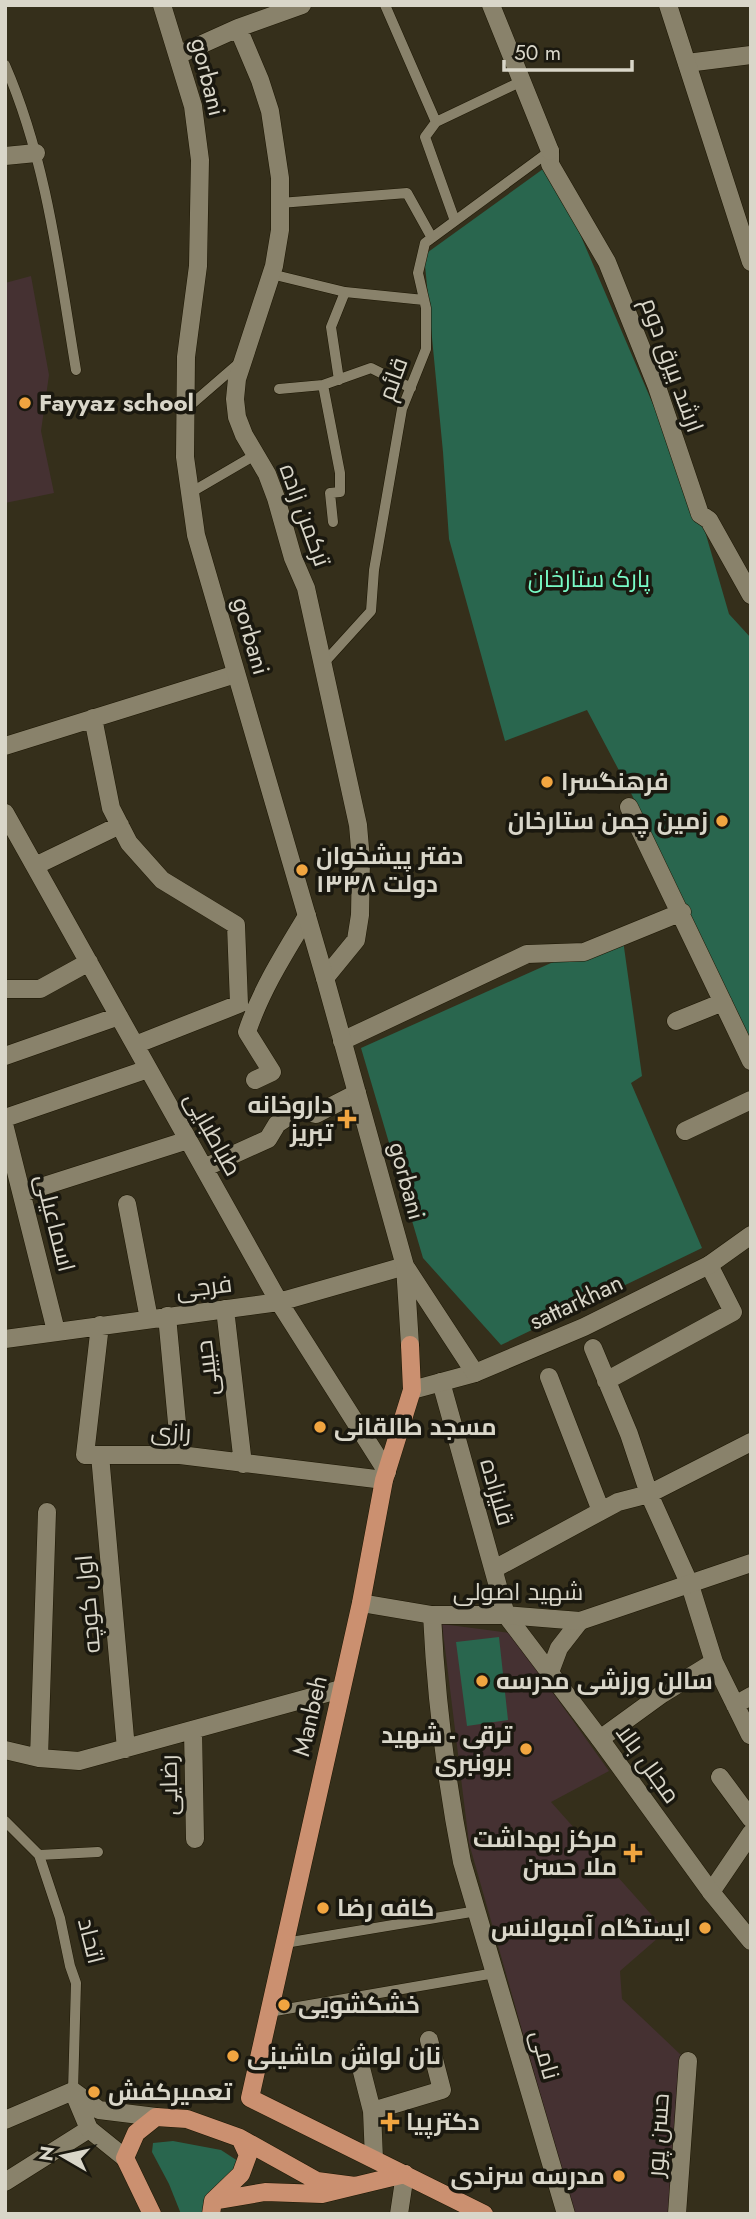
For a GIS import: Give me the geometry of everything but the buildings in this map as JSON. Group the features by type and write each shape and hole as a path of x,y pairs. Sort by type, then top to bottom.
{"main road":[{"name":"Manbeh","path":"374,2159 250,2098 361,1603 386,1476 412,1390 410,1345"},
{"path":"152,2214 125,2158 136,2133 156,2117 187,2119 240,2137 317,2181 355,2186"},
{"path":"212,2207 241,2174 248,2155 240,2137"},
{"path":"374,2159 484,2214"},
{"path":"212,2207 265,2192 323,2194 405,2174"}],"street":[{"name":"gorbani","path":"162,5 192,106 200,160 198,266 186,356 186,457 196,535 325,978 405,1266"},
{"path":"178,55 238,28 302,5"},
{"name":"ارشد بیرق دوم","path":"491,5 550,151 550,164 607,262 657,387 700,514 709,520 751,595"},
{"path":"668,5 751,262"},
{"name":"ترکمن زاده","path":"238,28 270,111 281,203 280,230 271,274 237,379 237,418 267,474 293,558 306,588 358,825 361,860 360,915 356,940 325,978"},
{"path":"687,63 751,55"},
{"path":"5,156 36,153"},
{"path":"5,746 236,674"},
{"path":"93,718 111,808 130,843 162,880 236,925 247,1005 247,1032 272,1072 254,1080"},
{"path":"629,807 751,1061"},
{"name":"طباطبایی","path":"5,813 279,1302 386,1476"},
{"path":"35,866 120,825"},
{"path":"342,1041 527,954 584,952 681,912"},
{"path":"135,1045 247,1005 307,916"},
{"path":"5,989 40,989 89,962"},
{"path":"676,1021 723,1002"},
{"path":"5,1056 119,1016"},
{"path":"5,1118 148,1069"},
{"path":"204,1168 268,1139 276,1124 298,1110 316,1114 357,1093"},
{"path":"685,1131 751,1100"},
{"name":"اسماعیلی","path":"5,1128 57,1331"},
{"path":"22,1193 188,1140"},
{"path":"127,1204 158,1318 180,1455"},
{"name":"sattarkhan","path":"412,1390 475,1373 584,1327 709,1265 751,1235"},
{"path":"607,1381 733,1312 709,1265"},
{"path":"405,1266 410,1345"},
{"path":"405,1266 475,1373"},
{"name":"فرجی","path":"5,1339 279,1302 405,1266"},
{"name":"حبیبی","path":"225,1309 243,1464"},
{"path":"100,1325 85,1455 100,1455"},
{"path":"593,1348 649,1494 690,1585 714,1662 743,1700 750,1735"},
{"path":"549,1377 601,1511"},
{"name":"قلیزاده","path":"441,1382 506,1615"},
{"path":"494,1569 618,1502 649,1494 751,1442"},
{"name":"رازی","path":"100,1455 180,1455 243,1464 386,1476"},
{"name":"اول کوچه","path":"100,1455 126,1749"},
{"path":"39,1758 47,1512"},
{"name":"شهید اصولی","path":"361,1603 432,1615 506,1615 580,1621 751,1563"},
{"name":"نامی","path":"432,1615 435,1667 451,1804 462,1861 566,2214"},
{"name":"مجلل بالا","path":"506,1615 711,1892 751,1941"},
{"path":"550,1672 559,1648 580,1621"},
{"path":"600,1739 662,1694 714,1662"},
{"path":"5,1750 39,1758 79,1761 341,1689"},
{"name":"رضایی","path":"193,1730 195,1839"},
{"path":"720,1777 751,1819"},
{"path":"711,1892 751,1833"},
{"path":"372,2111 442,2090 429,2040"},
{"path":"358,2056 372,2111 374,2159"},
{"name":"حسن پور","path":"677,2214 688,2060"},
{"path":"5,2120 73,2091 99,2109 156,2117"},
{"name":"اتحاد","path":"73,2091 89,2130 125,2158"},
{"path":"5,2182 89,2130"},
{"path":"400,2214 405,2174"}],"lane":[{"path":"385,5 436,122"},
{"path":"5,65 22,104 36,153 76,370"},
{"path":"455,221 425,137 436,122 522,81"},
{"path":"281,203 407,193 432,238 550,151"},
{"name":"قائم","path":"321,665 371,611 374,570 402,409 426,349 424,300 418,273 425,243 432,238"},
{"path":"271,274 345,292 424,300"},
{"path":"339,380 331,327 345,292"},
{"path":"186,409 245,358"},
{"path":"279,389 323,386 371,368 411,387"},
{"path":"323,386 340,473 340,492 330,493 333,522"},
{"path":"190,493 255,455"},
{"name":"اتحاد","path":"5,1821 39,1855 60,1918 76,1983 73,2091"},
{"path":"39,1855 99,1853"},
{"path":"285,1943 477,1911"},
{"path":"270,2012 495,1973"}],"shaded area":[{"name":"Fayyaz school","path":"31,276 49,375 41,431 54,493 5,503 5,283"},
{"path":"442,1624 510,1633 609,1771 551,1802 666,1931 620,1971 622,1999 681,2055 671,2214 574,2214 469,1843"}],"green space":[{"name":"پارک ستارخان","path":"550,164 700,514 729,614 751,638 751,1044 632,795 587,710 505,741 449,539 424,255"},
{"path":"623,940 642,1076 631,1083 702,1248 501,1345 423,1258 361,1048 551,963"},
{"name":"سالن ورزشی مدرسه","path":"499,1637 508,1720 467,1726 456,1642"},
{"path":"173,2141 221,2150 241,2163 207,2214 181,2214 152,2152 153,2143"}],"place":[{"name":"Fayyaz school","path":"25,403"},
{"name":"فرهنگسرا","path":"547,782"},
{"name":"زمین چمن ستارخان","path":"722,821"},
{"name":"دفتر پیشخوان دولت ۱۳۳۸","path":"302,870"},
{"name":"داروخانه تبریز","path":"347,1119"},
{"name":"مسجد طالقانی","path":"320,1427"},
{"name":"سالن ورزشی مدرسه","path":"482,1681"},
{"name":"ترقی - شهید برونبری","path":"526,1749"},
{"name":"مرکز بهداشت ملا حسن","path":"633,1853"},
{"name":"کافه رضا","path":"323,1908"},
{"name":"ایستگاه آمبولانس","path":"705,1928"},
{"name":"خشکشویی","path":"284,2005"},
{"name":"نان لواش ماشینی","path":"233,2056"},
{"name":"تعمیرکفش","path":"94,2092"},
{"name":"دکترپیا","path":"390,2122"},
{"name":"مدرسه سرندی","path":"619,2176"}]}
